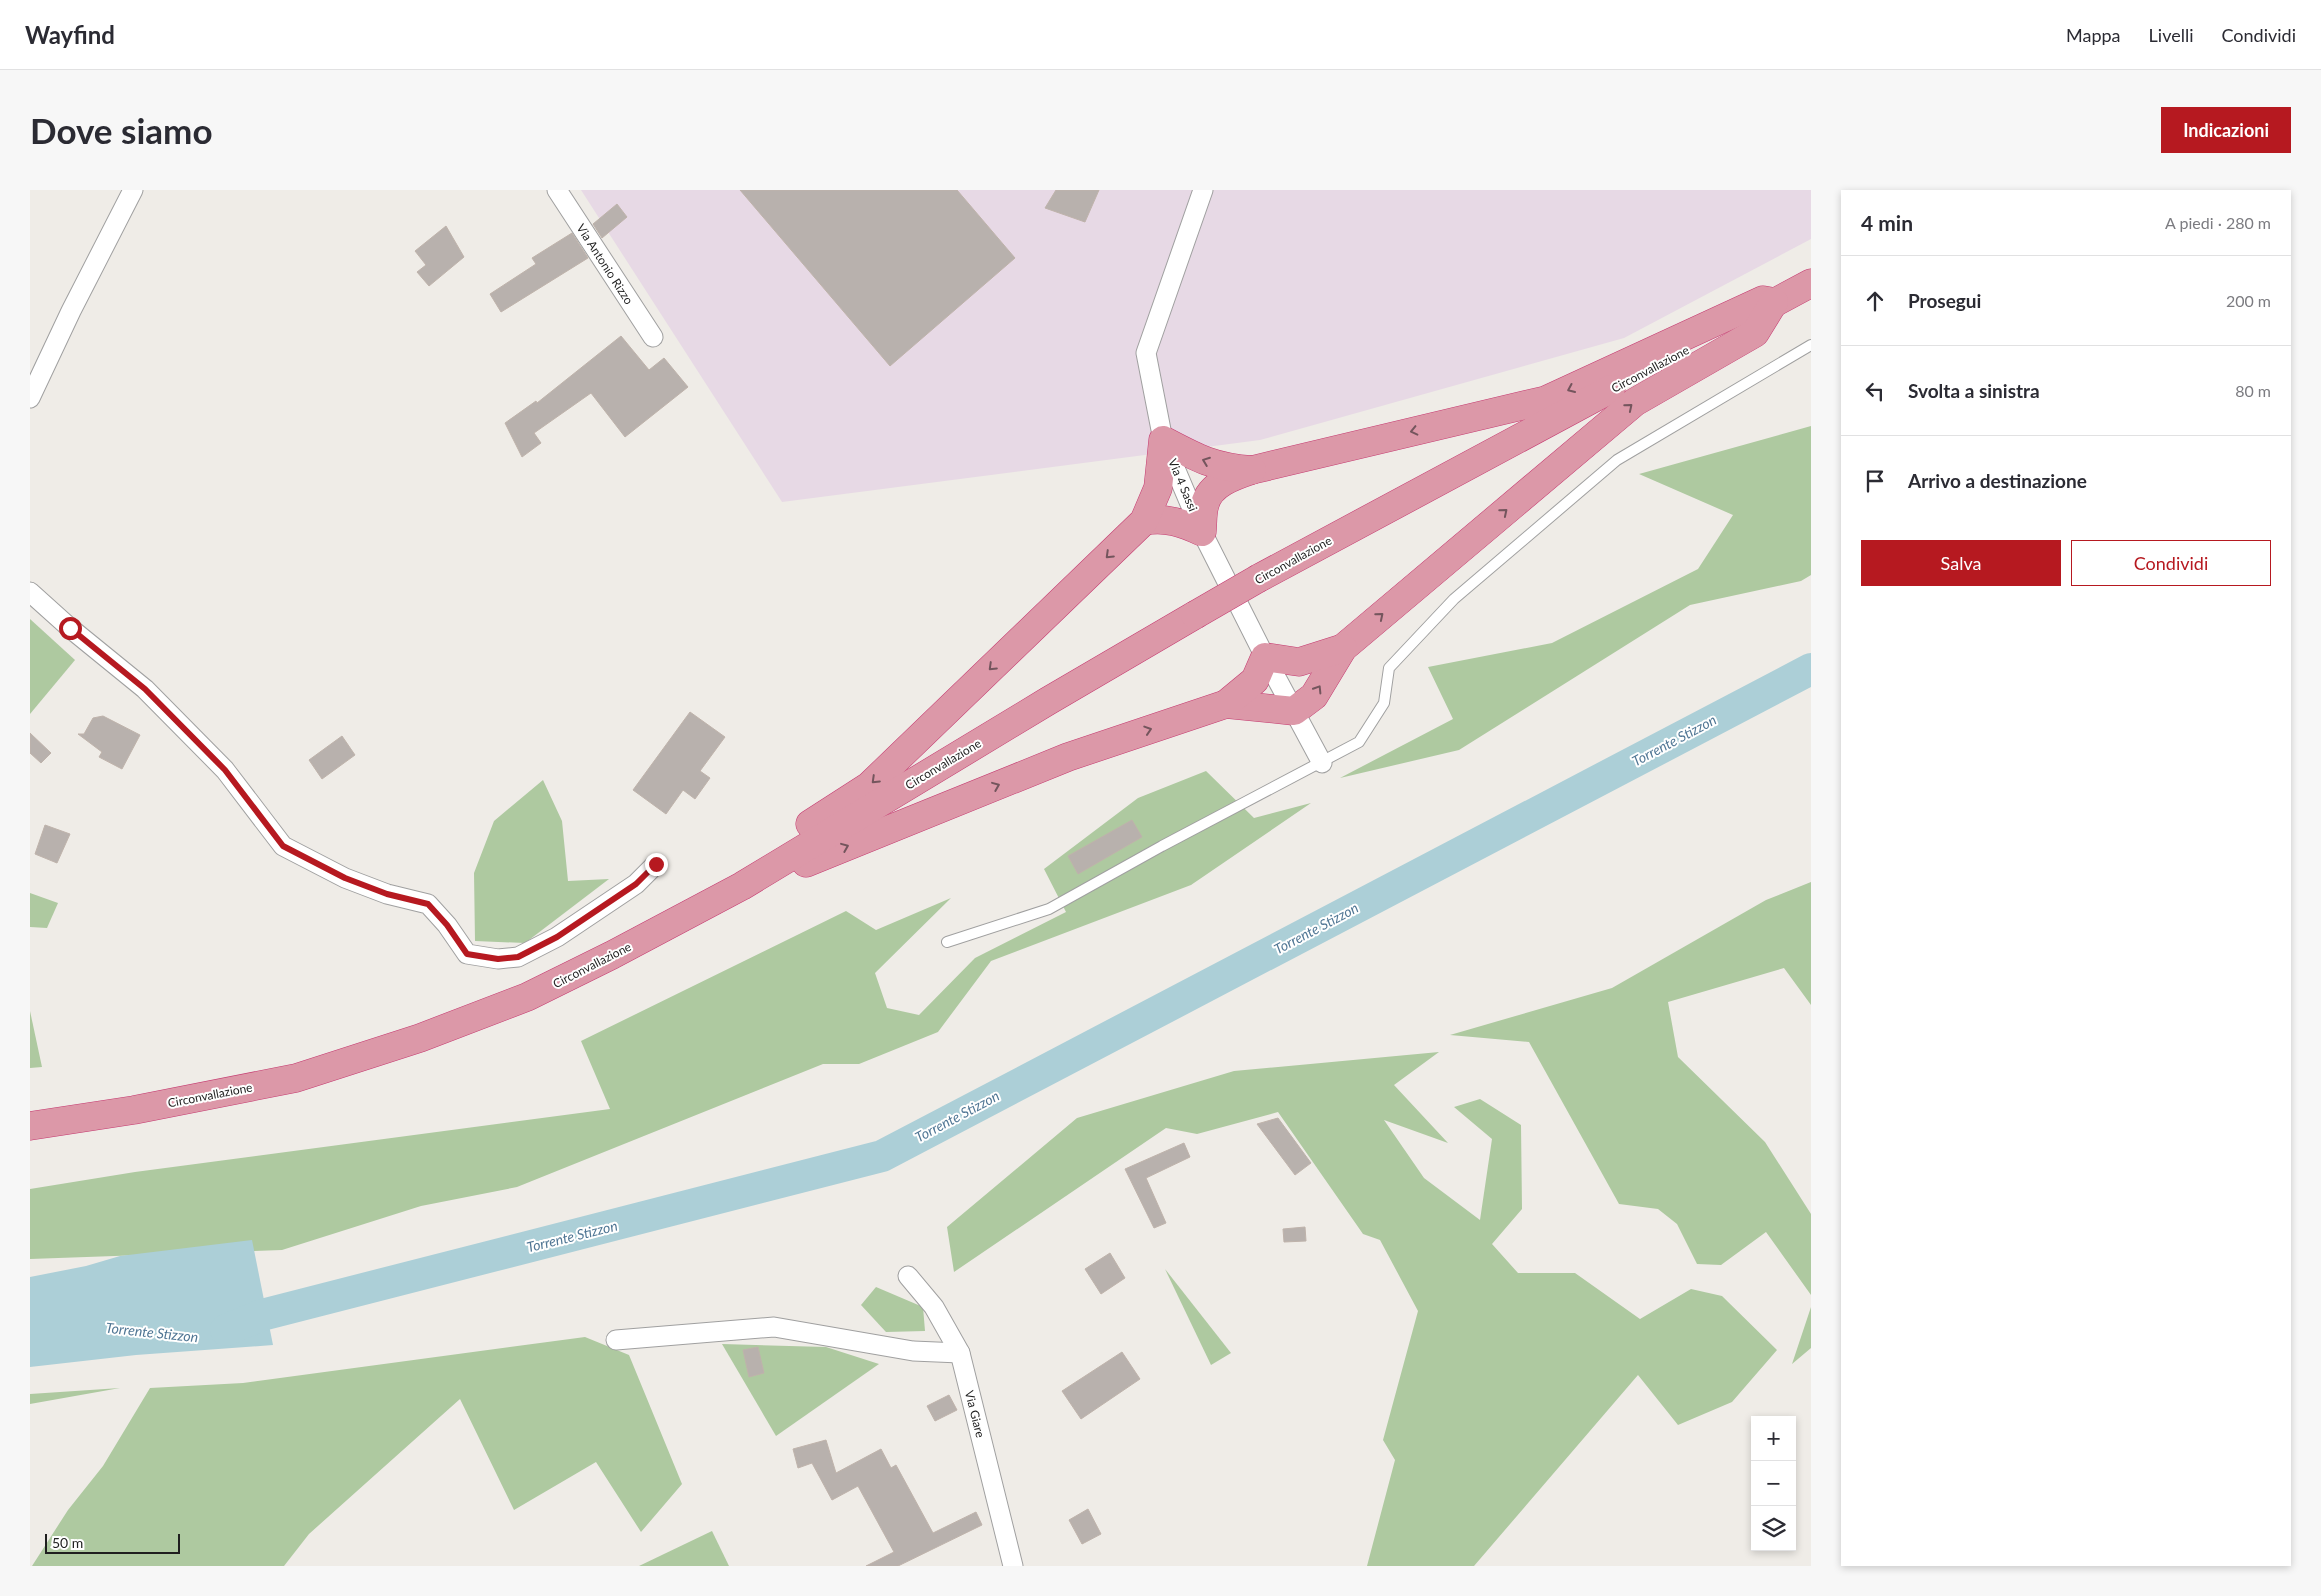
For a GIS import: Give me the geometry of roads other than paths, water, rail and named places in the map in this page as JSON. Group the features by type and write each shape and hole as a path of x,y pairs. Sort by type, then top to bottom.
{"highway":[{"name":"Circonvallazione","path":"30,1126 134,1110 296,1078 420,1038 536,993 630,946 742,886 1039,706 1260,578 1811,283"},
{"path":"1144,521 1159,518 1172,520 1202,532 1205,503 1214,489 1228,478 1252,470 1546,400 1763,300 1774,302 1755,333 1636,402 1342,648 1314,696 1294,711 1226,704"},
{"path":"1252,470 1224,468 1163,440 1158,488 1144,521 869,786 795,833 782,862 806,863 1068,757 1226,704 1255,680 1265,657 1299,662 1342,648"}],"street":[{"path":"30,398 71,311 133,190"},
{"name":"Via Antonio Rizzo","path":"557,190 653,337"},
{"name":"Via 4 Sassi","path":"1202,190 1146,353 1163,440 1202,532 1265,657 1322,762"},
{"path":"30,592 70,628 145,689 219,763 283,846 345,878 387,894 428,904 447,925 467,954 498,959 518,957 557,937 636,884 656,864"},
{"name":"Via Giare","path":"908,1276 934,1307 960,1353 1013,1566"},
{"path":"616,1340 774,1327 913,1351 960,1353"}],"lane":[{"path":"947,942 1049,909 1162,846 1359,742 1384,703 1389,668 1454,599 1618,460 1811,345"}],"water":[{"path":"252,1240 273,1345 136,1355 30,1367 30,1277 86,1266 120,1256"}],"waterway":[{"name":"Torrente Stizzon","path":"226,1330 262,1315 882,1156 1811,669"}]}
